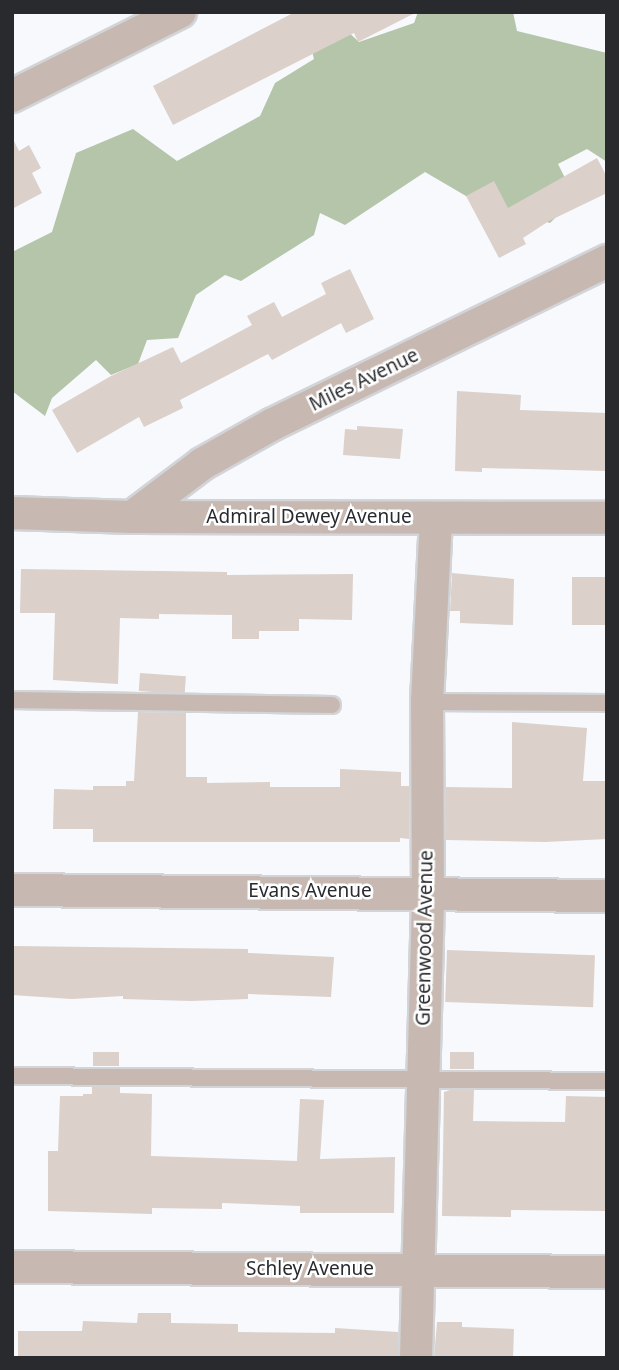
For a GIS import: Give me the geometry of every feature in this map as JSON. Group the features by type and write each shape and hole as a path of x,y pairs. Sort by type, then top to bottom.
{"street":[{"path":"12,96 180,12"},
{"name":"Miles Avenue","path":"132,517 202,464 273,424 607,261"},
{"name":"Admiral Dewey Avenue","path":"12,513 132,517 607,518"},
{"name":"Greenwood Avenue","path":"416,1358 416,1269 428,892 427,702 436,517"},
{"name":"Evans Avenue","path":"12,890 428,892 607,896"},
{"name":"Schley Avenue","path":"12,1267 607,1272"}],"lane":[{"path":"12,700 332,705"},
{"path":"427,702 607,703"},
{"path":"12,1076 607,1081"}],"green space":[{"path":"302,12 327,12 359,42 414,23 418,12 513,12 517,31 607,53 607,162 587,149 558,164 575,198 550,223 466,196 425,172 345,225 320,213 314,235 241,281 225,275 196,295 178,338 147,340 138,364 111,375 96,360 52,398 45,416 12,391 12,252 52,232 76,153 133,129 177,161 260,116 275,83 314,59"}],"building":[{"path":"295,12 417,12 358,42 354,33 173,125 153,86"},
{"path":"12,137 19,151 29,145 41,168 32,173 42,193 12,209"},
{"path":"597,158 607,177 607,193 549,221 523,238 526,244 499,258 466,196 494,181 508,208"},
{"path":"350,269 374,319 346,333 341,323 272,360 268,354 180,400 183,408 144,427 139,417 77,453 52,410 111,376 173,347 181,363 252,325 247,316 274,302 282,317 326,294 321,283"},
{"path":"457,391 521,395 520,410 607,413 607,471 482,468 482,472 455,471"},
{"path":"357,426 403,429 400,459 343,455 345,429 357,430"},
{"path":"21,569 227,572 227,575 353,574 352,620 299,619 299,631 259,631 259,639 232,639 232,615 159,614 159,619 120,618 118,684 53,680 55,613 20,613"},
{"path":"452,573 514,579 513,625 460,623 460,611 450,611"},
{"path":"572,577 607,577 607,625 572,625"},
{"path":"140,673 186,676 185,694 139,691"},
{"path":"138,712 186,713 186,777 207,777 207,783 270,782 270,787 340,787 340,769 401,772 401,786 409,786 409,839 400,838 400,842 93,842 93,829 53,829 54,789 93,790 93,786 126,786 126,781 134,781"},
{"path":"512,722 587,728 583,781 607,781 607,839 545,842 446,840 446,787 512,788"},
{"path":"12,946 248,949 248,953 334,957 331,997 248,994 248,999 191,1001 123,999 123,996 72,999 12,995"},
{"path":"447,950 595,955 593,1007 445,1002"},
{"path":"93,1052 119,1052 119,1066 93,1066"},
{"path":"450,1052 474,1052 474,1069 450,1069"},
{"path":"92,1087 120,1087 120,1093 152,1094 151,1156 297,1161 300,1099 324,1100 320,1159 395,1157 394,1213 300,1213 300,1206 222,1203 222,1209 152,1208 152,1214 48,1211 48,1151 58,1151 60,1096 92,1094"},
{"path":"474,1090 473,1121 565,1122 566,1096 607,1097 607,1211 511,1210 511,1217 442,1216 444,1092"},
{"path":"138,1313 171,1313 171,1323 238,1324 238,1332 335,1333 335,1328 398,1332 398,1358 18,1358 18,1331 82,1331 83,1321 137,1323"},
{"path":"437,1322 462,1322 462,1327 514,1329 513,1358 434,1358"}]}
